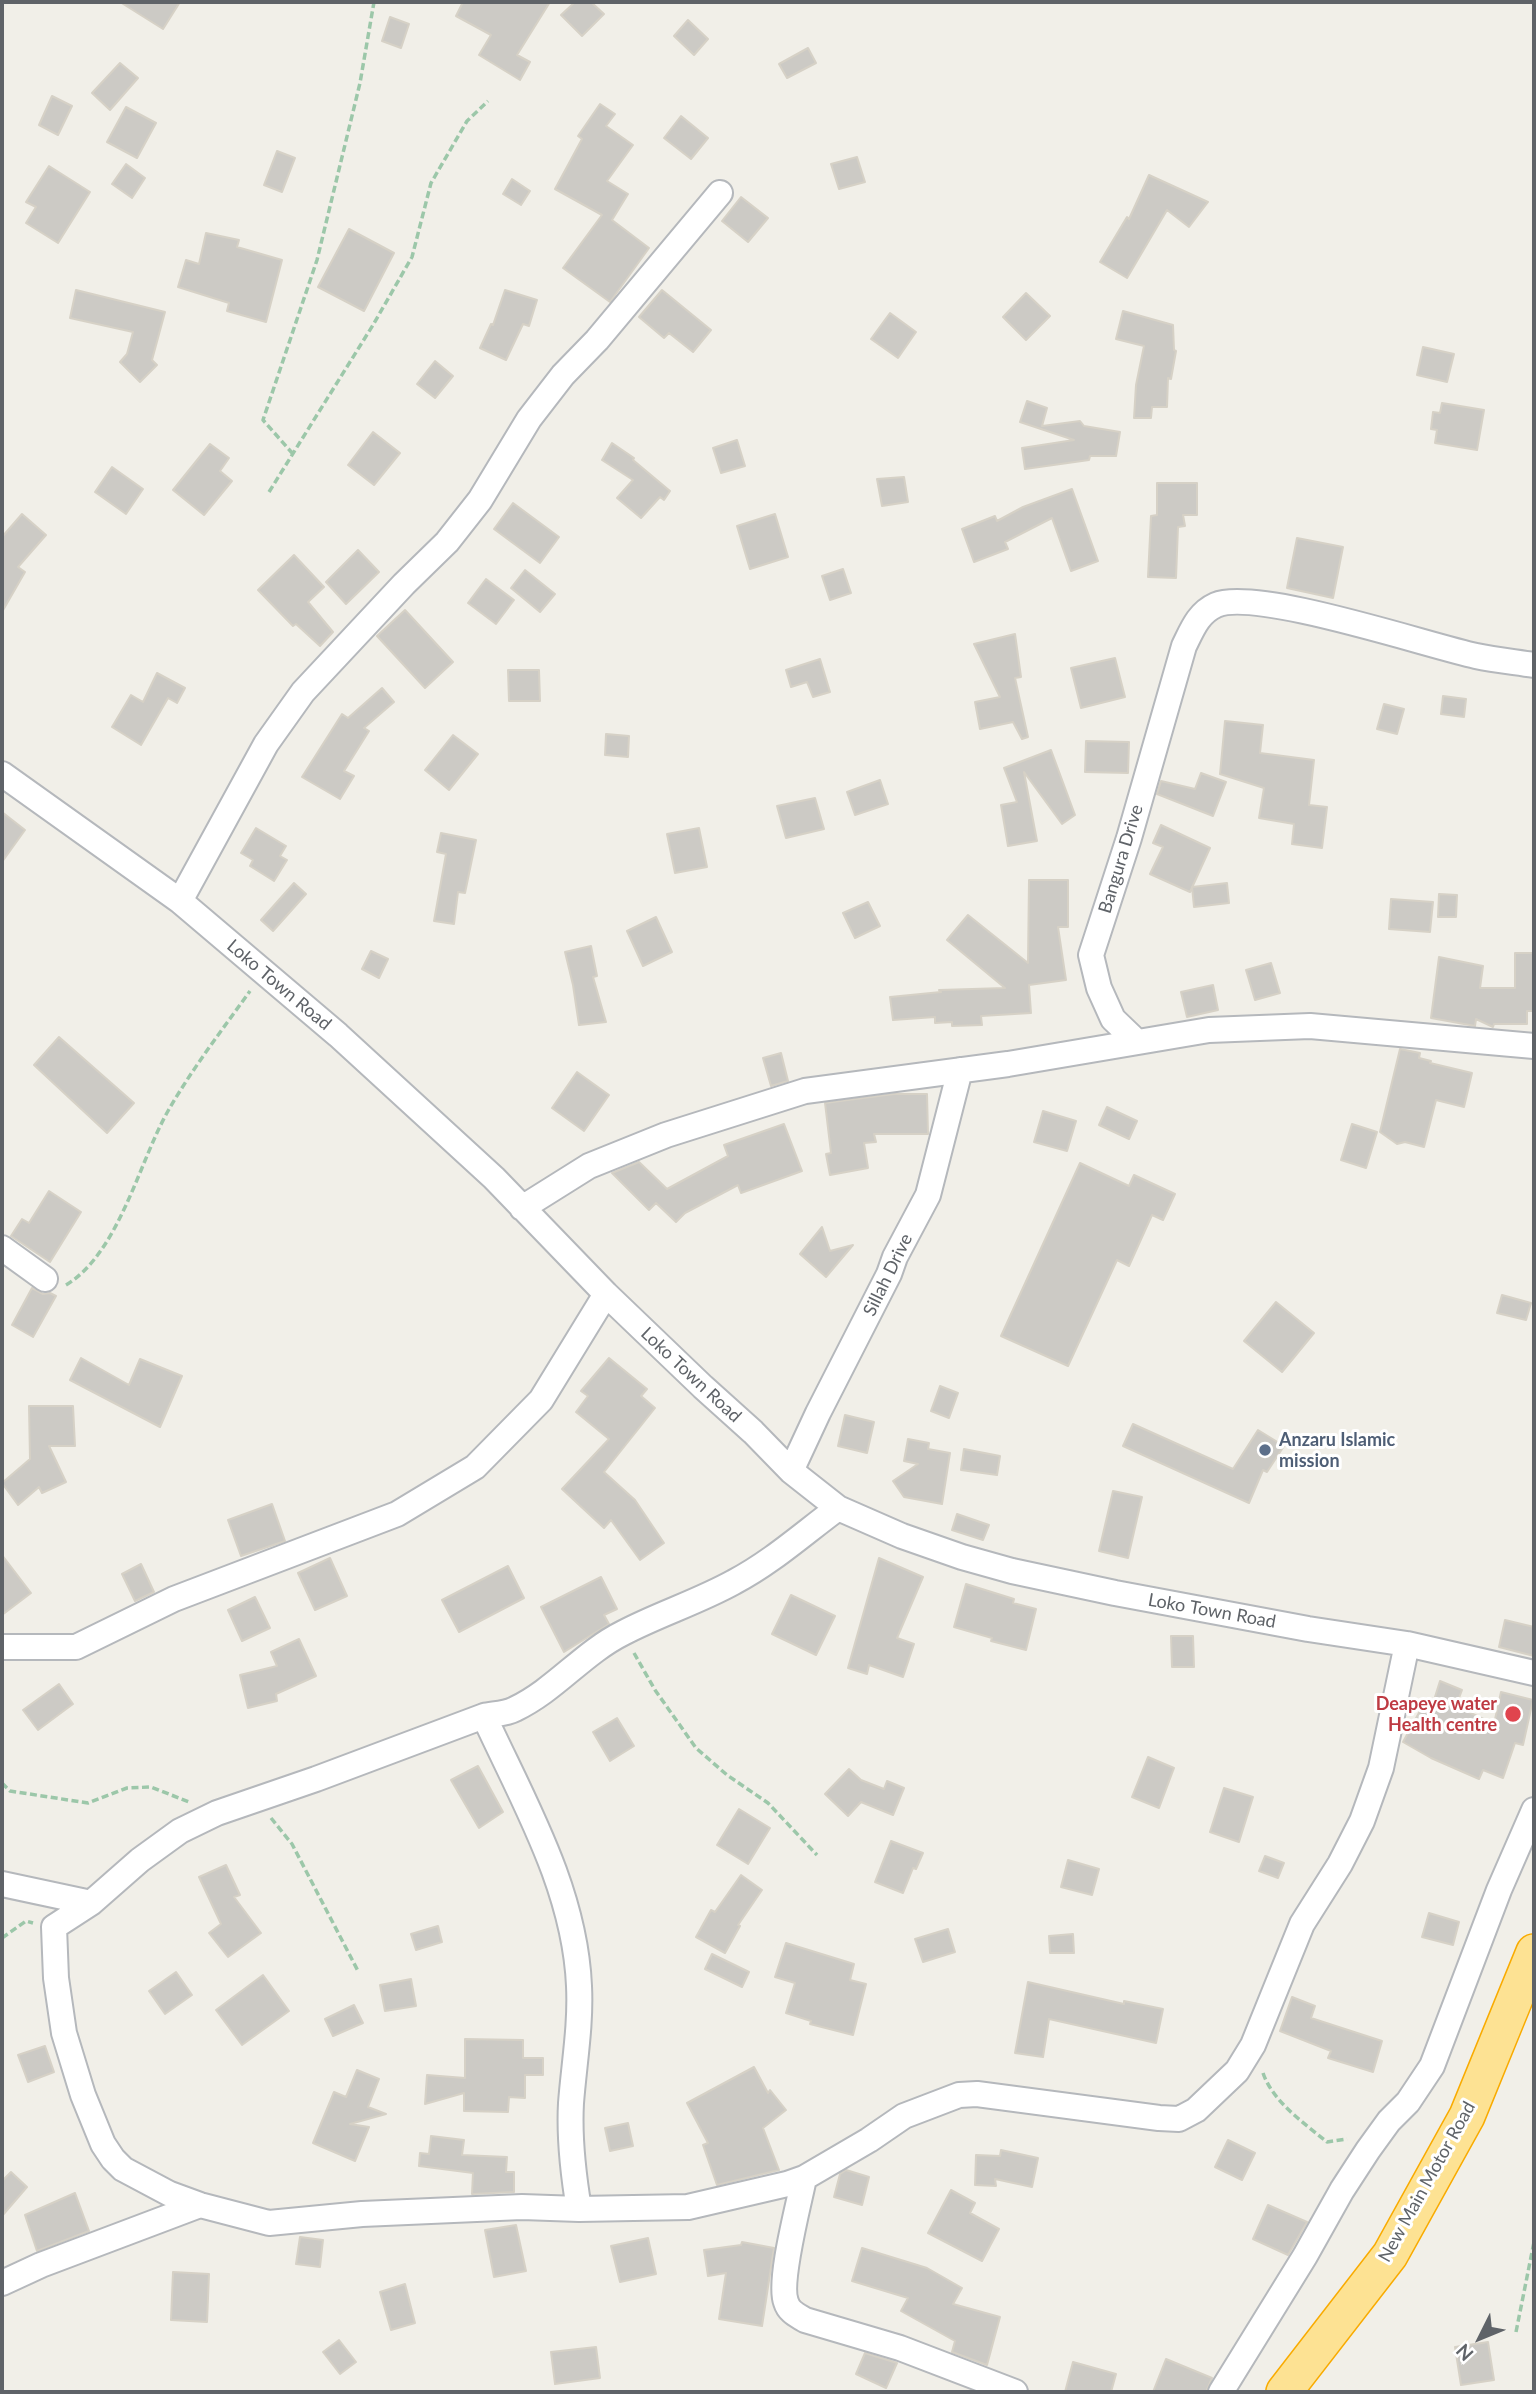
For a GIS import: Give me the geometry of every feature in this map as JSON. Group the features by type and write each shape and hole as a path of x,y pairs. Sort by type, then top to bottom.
{"highway":[{"name":"New Main Motor Road","path":"1284,2392 1390,2255 1467,2116 1534,1952"},
{"name":"New Main Motor Road","path":"1308,2392 1405,2266 1482,2125 1534,2007"}],"street":[{"path":"180,901 266,744 303,692 447,542 480,500 529,419 563,375 597,340 720,193"},
{"name":"Bangura Drive","path":"1136,1042 1113,1019 1099,988 1091,955 1129,838 1184,646 1196,621 1217,605 1241,602 1280,607 1476,656 1534,665"},
{"name":"Loko Town Road","path":"2,774 180,901 338,1035 494,1178 606,1294 703,1387 792,1471 838,1507 902,1536 961,1557 1012,1571 1128,1596 1407,1644 1534,1673"},
{"path":"522,1208 589,1166 666,1135 805,1091 960,1070 1209,1030 1310,1026 1534,1046"},
{"name":"Sillah Drive","path":"792,1471 818,1413 928,1195 960,1070"},
{"path":"2,1248 45,1279"},
{"path":"2,1647 76,1647 174,1599 397,1514 475,1467 541,1400 606,1294"},
{"path":"838,1507 774,1557 684,1607 623,1633 590,1653 535,1698 513,1711 484,1716 217,1813 180,1831 140,1860 91,1903 54,1927 56,1978 64,2034 83,2095 103,2144 113,2159 123,2169 170,2194 200,2205 269,2223 362,2214 522,2207 688,2207 804,2178 904,2116 959,2095 978,2094 1087,2110 1179,2119 1196,2110 1230,2079 1253,2045 1302,1924 1340,1864 1362,1821 1381,1768 1407,1644"},
{"path":"484,1716 563,1892 575,1949 579,2008 571,2104 571,2158 579,2209"},
{"path":"1221,2392 1305,2256 1342,2190 1432,2066 1499,1890 1534,1810"},
{"path":"2,1884 91,1903"},
{"path":"804,2178 787,2258 785,2300 792,2313 805,2320 900,2348 1015,2392"},
{"path":"2,2283 41,2265 200,2205"}],"path":[{"path":"293,454 263,421 317,260 360,83 374,2"},
{"path":"269,492 412,257 431,183 467,121 488,101"},
{"path":"45,1279 64,1286 76,1279 96,1255 114,1229 167,1112 209,1047 264,973"},
{"path":"623,1633 655,1690 696,1748 727,1775 768,1803 817,1856"},
{"path":"2,1783 10,1791 88,1804 127,1788 150,1787 217,1813"},
{"path":"256,1799 292,1844 358,1971"},
{"path":"2,1938 26,1921 54,1927"},
{"path":"1253,2045 1267,2085 1297,2118 1327,2141 1346,2139 1390,2121"},
{"path":"1516,2332 1534,2242"}],"building":[{"path":"120,2 180,2 163,29"},
{"path":"463,2 550,2 517,55 530,62 520,80 479,55 491,35 456,16"},
{"path":"575,2 591,2 604,14 582,36 561,15"},
{"path":"390,17 409,24 401,48 382,41"},
{"path":"688,20 708,39 694,55 674,36"},
{"path":"808,48 816,63 787,78 779,64"},
{"path":"120,63 138,78 110,110 92,93"},
{"path":"52,96 72,106 58,135 39,125"},
{"path":"600,104 615,114 606,126 633,145 607,181 628,194 612,220 649,248 610,302 563,268 602,215 555,189 582,139 578,136"},
{"path":"126,107 156,123 137,158 107,142"},
{"path":"681,116 708,138 691,159 664,138"},
{"path":"277,151 295,158 282,192 264,185"},
{"path":"857,157 865,182 839,189 831,164"},
{"path":"126,164 145,178 132,198 112,184"},
{"path":"49,166 90,192 58,243 26,223 36,207 26,202"},
{"path":"1149,175 1208,202 1189,227 1167,210 1127,278 1100,262 1127,217 1129,219"},
{"path":"512,179 530,191 521,205 503,194"},
{"path":"741,197 768,218 748,242 722,221"},
{"path":"349,229 394,253 364,311 318,287"},
{"path":"206,233 239,240 237,247 282,260 266,322 227,311 229,303 178,287 186,260 199,264"},
{"path":"76,290 165,312 152,360 157,365 140,382 120,362 127,354 133,332 70,318"},
{"path":"505,290 537,300 529,326 523,324 506,360 480,348 491,324 493,325"},
{"path":"662,290 711,330 693,352 669,333 664,338 639,317"},
{"path":"1026,293 1050,316 1026,340 1003,317"},
{"path":"1123,311 1173,325 1176,351 1171,379 1168,378 1167,407 1152,407 1151,418 1134,418 1136,385 1144,346 1116,339"},
{"path":"890,313 916,332 898,358 871,339"},
{"path":"1423,347 1454,354 1447,382 1417,375"},
{"path":"435,361 453,376 435,398 417,384"},
{"path":"1027,401 1047,408 1042,426 1080,421 1084,426 1120,432 1116,456 1090,456 1089,460 1025,469 1022,448 1074,440 1020,422"},
{"path":"1442,403 1484,410 1477,450 1435,443 1437,430 1431,429 1433,412 1440,413"},
{"path":"373,432 400,453 374,485 348,465"},
{"path":"737,440 745,466 721,473 713,448"},
{"path":"612,443 634,458 633,460 670,491 664,500 660,497 641,518 617,498 633,480 602,460"},
{"path":"210,444 229,458 220,471 232,481 204,515 173,490"},
{"path":"112,467 143,489 126,514 95,492"},
{"path":"904,477 908,502 882,506 877,479"},
{"path":"1157,483 1197,483 1197,515 1183,515 1185,526 1178,527 1176,578 1148,577 1151,516 1157,515"},
{"path":"1072,489 1098,561 1071,571 1052,518 1005,542 1008,549 974,562 962,529 995,516 997,521 1023,507"},
{"path":"513,503 559,537 540,563 494,529"},
{"path":"22,514 46,535 18,567 25,572 2,612 2,537"},
{"path":"775,514 788,557 750,569 737,526"},
{"path":"1297,538 1343,547 1333,598 1287,588"},
{"path":"358,550 379,572 346,604 326,582"},
{"path":"294,555 324,587 308,602 333,632 320,646 296,624 293,626 258,590"},
{"path":"843,569 851,593 830,600 822,576"},
{"path":"525,570 555,594 540,612 511,588"},
{"path":"486,579 514,600 496,624 468,603"},
{"path":"405,610 453,662 425,688 377,636"},
{"path":"1015,634 1021,677 1015,678 1028,737 1022,739 1013,722 980,729 975,702 1000,697 974,644"},
{"path":"1115,658 1125,697 1081,708 1071,668"},
{"path":"820,659 830,692 813,697 807,682 791,687 786,670"},
{"path":"508,670 539,670 540,701 509,701"},
{"path":"157,673 185,688 177,703 168,698 141,745 112,727 131,695 143,702"},
{"path":"382,688 394,702 364,728 369,731 344,771 354,776 340,799 302,777 342,714 348,718"},
{"path":"1443,696 1466,699 1464,717 1441,714"},
{"path":"1384,704 1404,709 1397,734 1377,729"},
{"path":"1225,721 1263,725 1260,753 1314,760 1309,805 1327,807 1322,848 1292,844 1294,824 1259,818 1264,788 1220,774"},
{"path":"606,734 629,736 628,757 605,755"},
{"path":"453,735 478,754 449,790 425,770"},
{"path":"1086,741 1129,742 1128,773 1085,772"},
{"path":"1051,750 1075,815 1062,824 1024,772 1037,841 1008,846 1001,805 1017,802 1004,768"},
{"path":"1201,773 1226,782 1213,816 1157,794 1161,781 1195,789"},
{"path":"880,780 888,804 855,815 847,792"},
{"path":"815,798 824,829 786,838 777,806"},
{"path":"2,812 25,830 2,862"},
{"path":"1161,825 1210,848 1190,892 1150,874 1163,847 1153,843"},
{"path":"256,828 286,846 280,856 287,860 274,881 250,866 253,860 241,853"},
{"path":"699,828 707,867 675,873 667,834"},
{"path":"441,833 476,840 465,893 458,892 454,924 434,921 446,854 437,852"},
{"path":"1029,880 1068,880 1068,927 1058,927 1066,980 1029,985 1031,1013 981,1016 982,1025 952,1026 952,1022 935,1023 935,1017 893,1020 890,997 941,992 939,990 1005,988 947,940 968,915 1028,963"},
{"path":"294,883 306,894 273,931 261,920"},
{"path":"1227,883 1229,903 1194,907 1192,887"},
{"path":"1439,894 1457,895 1456,917 1438,917"},
{"path":"1391,899 1433,902 1430,932 1389,929"},
{"path":"868,902 880,926 855,938 843,913"},
{"path":"656,917 672,952 643,966 627,931"},
{"path":"591,946 597,976 593,977 606,1022 579,1025 565,952"},
{"path":"371,951 388,959 379,978 362,969"},
{"path":"1515,953 1534,953 1534,1011 1527,1011 1527,1024 1494,1024 1493,1027 1476,1019 1475,1026 1431,1018 1439,957 1483,966 1480,988 1515,988"},
{"path":"1271,963 1280,993 1255,1000 1246,970"},
{"path":"1213,985 1218,1010 1187,1017 1181,992"},
{"path":"59,1037 134,1103 107,1133 34,1065"},
{"path":"1400,1049 1420,1053 1419,1058 1431,1061 1430,1063 1472,1073 1464,1107 1436,1100 1424,1147 1405,1142 1397,1144 1380,1132"},
{"path":"781,1053 788,1081 771,1086 763,1058"},
{"path":"577,1072 609,1095 584,1131 552,1108"},
{"path":"894,1094 927,1094 928,1134 874,1134 876,1142 864,1143 868,1168 830,1175 826,1154 831,1153 825,1103"},
{"path":"1107,1107 1137,1121 1129,1139 1099,1125"},
{"path":"1043,1111 1076,1121 1067,1151 1034,1142"},
{"path":"784,1124 802,1171 741,1193 738,1185 685,1213 676,1222 656,1203 649,1210 612,1173 639,1162 667,1189 728,1156 724,1145"},
{"path":"1352,1124 1377,1132 1366,1168 1341,1160"},
{"path":"1080,1163 1129,1186 1134,1175 1175,1194 1163,1220 1152,1215 1129,1266 1117,1260 1068,1366 1001,1336"},
{"path":"49,1191 81,1212 50,1262 11,1236 22,1219 29,1223"},
{"path":"822,1227 830,1251 853,1245 826,1277 800,1254"},
{"path":"32,1288 43,1294 56,1296 33,1337 12,1325"},
{"path":"1502,1295 1531,1303 1526,1320 1497,1313"},
{"path":"1276,1302 1314,1333 1282,1372 1244,1341"},
{"path":"81,1358 129,1385 140,1359 182,1376 160,1427 70,1380"},
{"path":"609,1358 647,1389 641,1396 655,1408 604,1472 635,1500 664,1543 640,1560 611,1520 604,1528 562,1489 609,1439 576,1412 588,1396 581,1391"},
{"path":"940,1386 958,1393 949,1418 931,1411"},
{"path":"29,1406 73,1406 75,1446 49,1446 66,1482 42,1493 39,1487 18,1505 2,1483 30,1459"},
{"path":"845,1415 874,1422 867,1453 838,1446"},
{"path":"1133,1424 1233,1469 1258,1430 1284,1446 1267,1472 1263,1470 1249,1503 1123,1446"},
{"path":"908,1439 929,1443 928,1449 950,1453 942,1504 904,1497 893,1481 918,1464 904,1461"},
{"path":"964,1449 1000,1456 997,1475 961,1470"},
{"path":"1113,1491 1142,1497 1128,1558 1099,1551"},
{"path":"272,1504 285,1541 241,1556 228,1520"},
{"path":"957,1514 989,1525 983,1540 952,1530"},
{"path":"2,1555 31,1593 2,1615"},
{"path":"330,1558 347,1596 315,1610 298,1573"},
{"path":"879,1558 923,1577 897,1638 914,1644 903,1677 869,1665 867,1674 848,1668"},
{"path":"141,1564 154,1592 135,1601 122,1574"},
{"path":"508,1566 524,1598 459,1632 442,1600"},
{"path":"601,1577 617,1609 604,1615 609,1624 564,1652 541,1607"},
{"path":"966,1584 1036,1609 1026,1650 954,1627"},
{"path":"791,1595 835,1616 816,1655 772,1634"},
{"path":"255,1597 270,1628 242,1641 228,1610"},
{"path":"1505,1620 1534,1627 1534,1656 1499,1647"},
{"path":"1171,1636 1193,1636 1194,1667 1172,1667"},
{"path":"299,1639 316,1676 276,1694 277,1701 248,1708 240,1675 277,1666 271,1652"},
{"path":"1440,1681 1462,1690 1456,1706 1494,1724 1501,1692 1533,1700 1523,1745 1515,1743 1503,1778 1483,1770 1479,1779 1431,1758 1403,1742 1427,1698 1434,1700"},
{"path":"59,1684 73,1704 38,1730 23,1710"},
{"path":"617,1718 634,1746 610,1761 593,1732"},
{"path":"1148,1757 1174,1768 1159,1808 1132,1797"},
{"path":"478,1766 503,1812 479,1828 451,1780"},
{"path":"849,1769 861,1780 884,1789 887,1781 904,1788 893,1815 861,1802 848,1816 825,1794"},
{"path":"1224,1788 1253,1797 1239,1842 1210,1832"},
{"path":"739,1809 770,1828 748,1864 717,1845"},
{"path":"891,1841 923,1853 916,1869 913,1868 903,1893 875,1882"},
{"path":"1265,1856 1284,1863 1278,1878 1259,1871"},
{"path":"1068,1860 1099,1869 1092,1895 1061,1887"},
{"path":"226,1865 240,1895 234,1897 261,1933 228,1957 209,1933 221,1924 199,1877"},
{"path":"741,1875 762,1890 738,1925 740,1926 725,1953 696,1937 711,1910 715,1912"},
{"path":"1429,1913 1459,1922 1453,1945 1422,1937"},
{"path":"438,1926 442,1942 416,1950 411,1934"},
{"path":"948,1929 955,1952 923,1962 915,1939"},
{"path":"1073,1934 1074,1953 1050,1953 1049,1936"},
{"path":"786,1943 854,1964 850,1980 866,1984 853,2035 810,2024 811,2021 786,2013 795,1983 775,1977"},
{"path":"712,1954 749,1972 742,1987 705,1969"},
{"path":"176,1972 192,1995 165,2014 149,1991"},
{"path":"263,1975 289,2011 242,2045 216,2010"},
{"path":"411,1979 416,2006 385,2011 380,1985"},
{"path":"1028,1982 1124,2004 1124,2001 1163,2009 1156,2043 1049,2019 1043,2057 1015,2053"},
{"path":"1292,1997 1315,2006 1311,2018 1382,2041 1373,2072 1328,2058 1331,2051 1280,2031"},
{"path":"354,2005 363,2023 333,2036 325,2019"},
{"path":"465,2039 523,2040 523,2058 543,2058 543,2075 525,2075 525,2098 509,2097 508,2112 464,2111 464,2093 425,2104 427,2075 465,2078"},
{"path":"45,2046 54,2072 28,2082 18,2055"},
{"path":"754,2067 768,2093 770,2090 786,2110 763,2128 779,2170 717,2185 703,2145 708,2143 687,2103"},
{"path":"357,2070 379,2079 368,2107 386,2114 350,2124 369,2127 355,2161 313,2143 334,2092 346,2097"},
{"path":"628,2123 633,2146 610,2151 605,2128"},
{"path":"431,2136 464,2140 462,2155 507,2157 506,2172 514,2172 514,2192 472,2194 473,2173 419,2166 420,2153 429,2154"},
{"path":"1228,2140 1255,2153 1242,2180 1215,2167"},
{"path":"1001,2150 1038,2158 1032,2187 995,2179 996,2186 975,2185 976,2155 1000,2156"},
{"path":"846,2170 869,2177 862,2205 834,2197 840,2174"},
{"path":"11,2172 27,2187 2,2216 2,2181"},
{"path":"951,2190 975,2203 970,2213 999,2229 982,2261 928,2233"},
{"path":"75,2193 89,2231 37,2251 25,2215"},
{"path":"1268,2205 1307,2222 1288,2255 1253,2239"},
{"path":"516,2225 526,2271 494,2277 485,2230"},
{"path":"300,2237 323,2240 320,2267 296,2264"},
{"path":"648,2238 656,2274 620,2282 611,2246"},
{"path":"742,2242 774,2248 762,2326 719,2319 726,2273 708,2276 704,2250 741,2245"},
{"path":"862,2248 927,2268 962,2288 953,2304 1000,2317 987,2365 952,2352 955,2341 901,2311 908,2298 852,2281"},
{"path":"173,2272 209,2274 207,2322 171,2320"},
{"path":"405,2284 415,2323 391,2330 380,2292"},
{"path":"339,2340 356,2362 340,2374 323,2352"},
{"path":"1488,2342 1494,2380 1461,2385 1455,2347"},
{"path":"596,2347 600,2378 555,2384 551,2352"},
{"path":"865,2353 897,2363 886,2388 856,2374"},
{"path":"1166,2359 1212,2378 1206,2392 1153,2392"},
{"path":"1073,2362 1116,2374 1111,2392 1065,2392"}],"place":[{"name":"Anzaru Islamic mission","path":"1265,1450"},
{"name":"Deapeye water Health centre","path":"1513,1714"}]}
